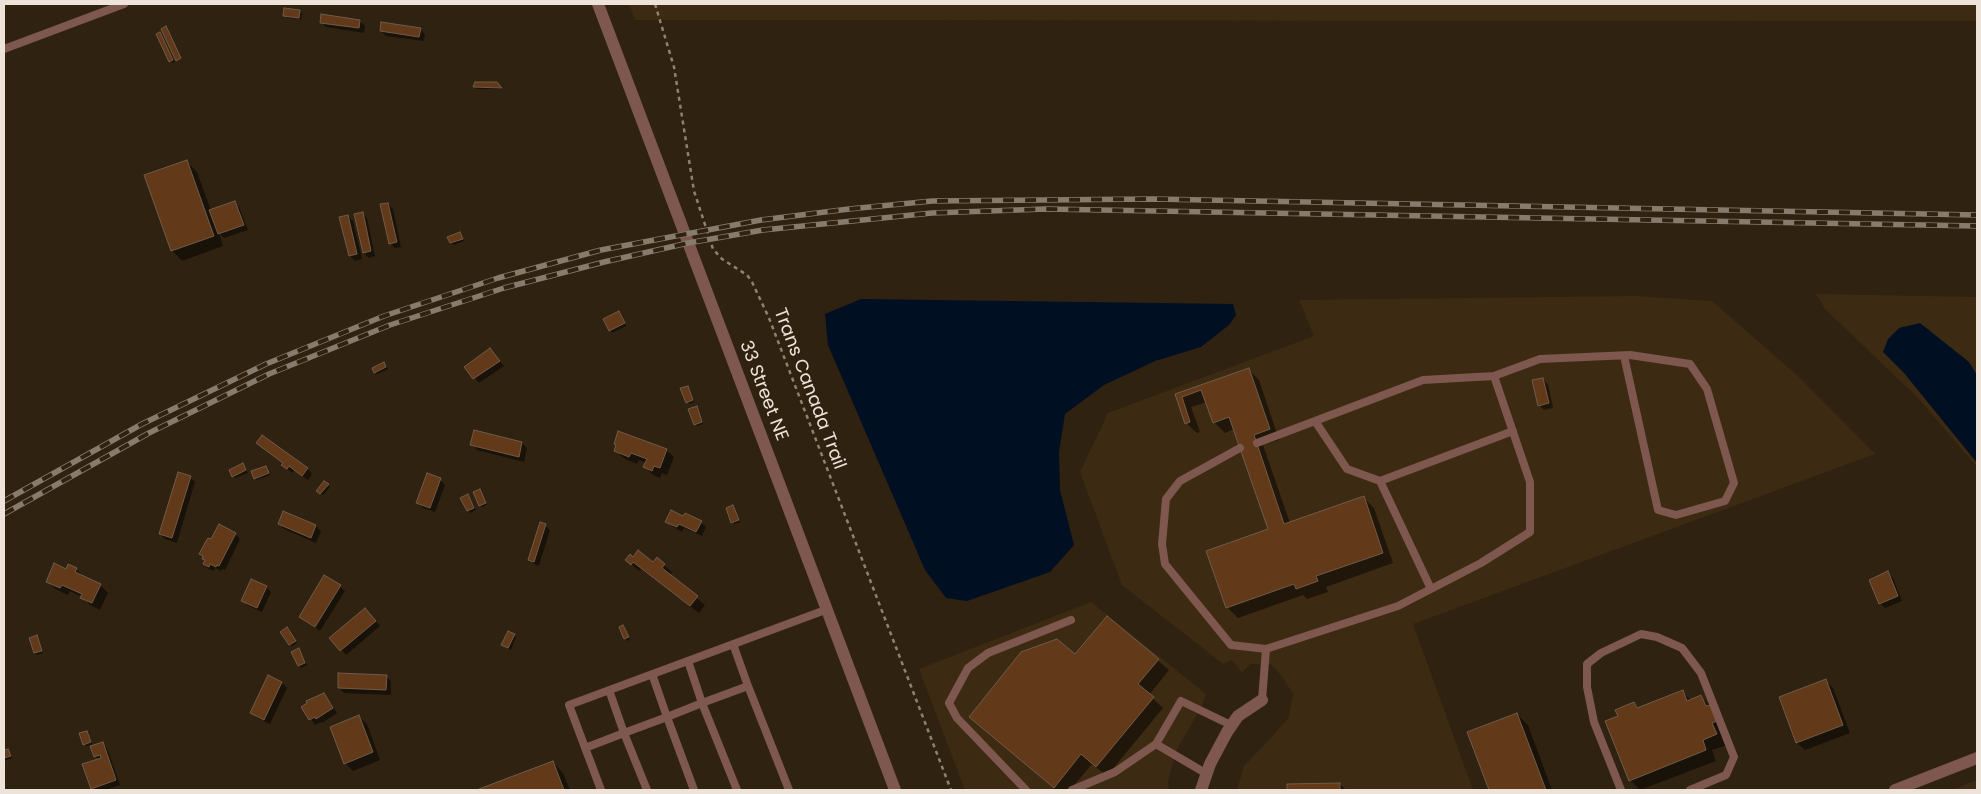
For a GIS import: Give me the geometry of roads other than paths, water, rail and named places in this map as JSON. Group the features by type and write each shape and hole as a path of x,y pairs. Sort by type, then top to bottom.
{"street":[{"name":"33 Street NE","path":"598,4 895,790"},
{"path":"1202,790 1214,756 1231,725 1238,716 1262,700"},
{"path":"1895,790 1977,758"}],"lane":[{"path":"4,49 124,4"},
{"path":"1256,443 1422,380 1494,376 1540,359 1624,356 1690,364 1707,389 1734,483 1725,501 1676,515 1658,510 1624,356"},
{"path":"1240,448 1180,481 1166,499 1162,544 1165,564 1231,645 1266,649 1398,606 1481,564 1530,532 1530,482 1494,376"},
{"path":"1315,421 1347,469 1380,481 1513,432"},
{"path":"1380,481 1431,589"},
{"path":"601,790 569,705 828,609"},
{"path":"1026,790 957,718 949,703 968,668 988,653 1070,620"},
{"path":"1621,790 1594,722 1588,687 1587,664 1601,653 1641,634 1657,637 1682,648 1701,672 1734,757 1726,775 1690,790"},
{"path":"733,644 789,790"},
{"path":"1262,700 1266,649"},
{"path":"688,661 702,703 737,790"},
{"path":"652,674 694,790"},
{"path":"585,748 748,686"},
{"path":"609,690 647,790"},
{"path":"1072,790 1115,772 1156,744 1181,701 1231,725"},
{"path":"1156,744 1207,774"}],"water":[{"path":"861,299 1233,304 1236,315 1229,325 1201,347 1155,361 1104,385 1065,414 1059,452 1060,490 1074,545 1050,572 967,601 946,598 925,570 828,345 825,314"},
{"path":"1920,323 1969,362 1977,375 1977,463 1904,373 1883,352 1888,339 1899,328"}],"railway":[{"path":"4,501 142,424 266,364 384,316 498,278 601,250 761,220 932,201 1153,199 1977,215"},
{"path":"4,514 149,433 269,374 390,325 504,288 604,262 688,243 763,230 932,213 1046,209 1977,226"}]}
